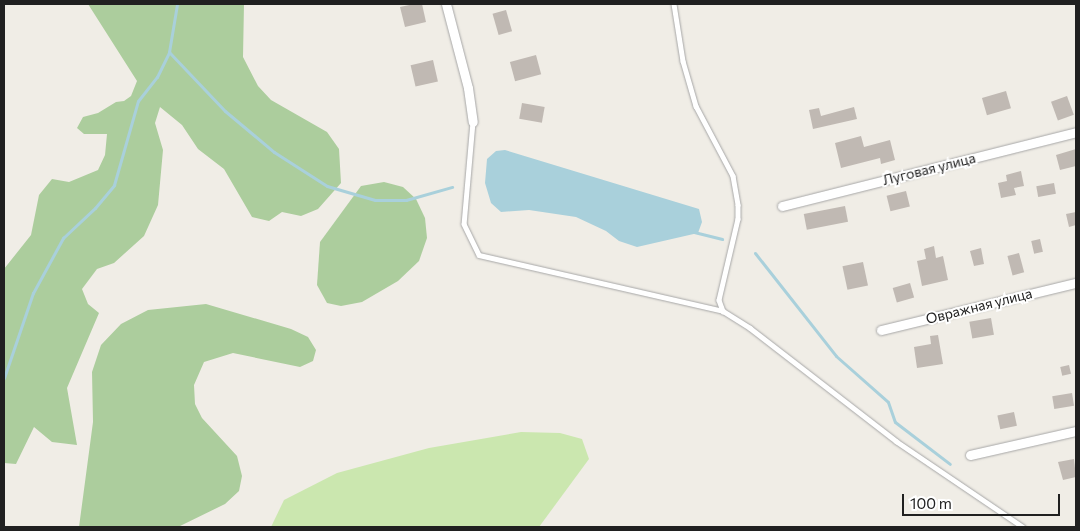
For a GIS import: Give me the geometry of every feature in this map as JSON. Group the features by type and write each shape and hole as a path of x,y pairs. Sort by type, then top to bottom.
{"street":[{"path":"446,4 468,88 473,122"},
{"name":"Луговая улица","path":"782,206 1076,132"},
{"name":"Овражная улица","path":"881,330 1076,282"},
{"path":"970,455 1076,432"}],"lane":[{"path":"674,4 684,61 696,106 733,176 738,205 738,219 719,300 723,311"},
{"path":"473,122 464,224 478,255 723,311 750,328 896,441 1023,527"}],"green space":[{"path":"88,4 244,4 243,57 258,86 271,100 327,132 339,149 341,183 318,209 301,216 282,212 269,221 252,217 224,169 198,149 182,125 160,107 155,123 163,150 158,205 144,236 114,263 97,269 82,289 88,304 99,313 67,388 77,445 52,442 34,427 16,464 4,463 4,269 31,235 39,195 52,179 69,182 98,170 105,155 107,134 84,134 77,128 83,117 98,113 116,102 124,101 131,96 137,81"},
{"path":"384,182 403,187 416,199 425,218 427,238 419,261 398,281 362,302 341,306 327,303 317,285 320,242 361,186"},
{"path":"206,304 291,329 308,337 316,350 313,361 300,367 233,353 204,362 194,385 195,404 202,418 237,456 242,476 239,491 225,504 178,527 79,527 93,422 92,372 101,345 121,324 148,310"},
{"path":"521,432 560,433 582,439 589,459 539,527 271,527 284,500 337,473 429,448"}],"water":[{"path":"505,150 699,209 702,222 698,233 637,247 619,241 606,231 576,217 529,210 501,212 491,203 485,183 487,159 496,151"}],"building":[{"path":"422,4 426,22 405,27 400,7"},
{"path":"506,10 512,31 499,35 493,14"},
{"path":"536,55 541,74 515,81 510,62"},
{"path":"433,60 438,81 416,87 411,65"},
{"path":"1006,91 1011,108 987,115 982,98"},
{"path":"1067,96 1074,115 1058,121 1051,102"},
{"path":"522,103 545,107 542,123 519,119"},
{"path":"854,107 857,119 813,129 809,110 819,108 821,116"},
{"path":"861,136 864,147 890,140 895,160 881,164 880,158 841,168 835,143"},
{"path":"1076,149 1076,166 1060,170 1056,155"},
{"path":"1021,171 1024,186 1014,188 1016,195 1001,198 998,183 1007,181 1006,175"},
{"path":"1054,183 1056,194 1038,197 1036,186"},
{"path":"906,191 910,207 890,211 887,196"},
{"path":"845,206 848,222 807,230 804,214"},
{"path":"1076,212 1076,225 1069,227 1066,214"},
{"path":"1040,239 1043,252 1034,254 1031,241"},
{"path":"934,246 936,258 943,256 948,280 922,286 917,261 926,259 924,249"},
{"path":"981,248 984,264 974,266 970,251"},
{"path":"1019,253 1024,272 1013,275 1007,256"},
{"path":"863,262 868,285 847,290 842,266"},
{"path":"910,283 914,297 897,302 893,288"},
{"path":"991,318 994,335 972,339 969,322"},
{"path":"938,335 943,364 917,368 914,347 931,344 930,336"},
{"path":"1069,365 1071,374 1062,376 1060,367"},
{"path":"1072,393 1074,406 1054,409 1052,396"},
{"path":"1014,412 1017,426 1000,429 997,416"},
{"path":"1074,459 1076,477 1063,480 1058,462"}],"waterway":[{"path":"4,378 33,293 63,238 95,208 114,185 138,101 157,77 169,52 177,4"},
{"path":"169,52 225,111 274,152 327,186 375,200 406,200 452,187"},
{"path":"694,232 722,239"},
{"path":"755,253 836,356 888,402 895,422 950,464"}]}
